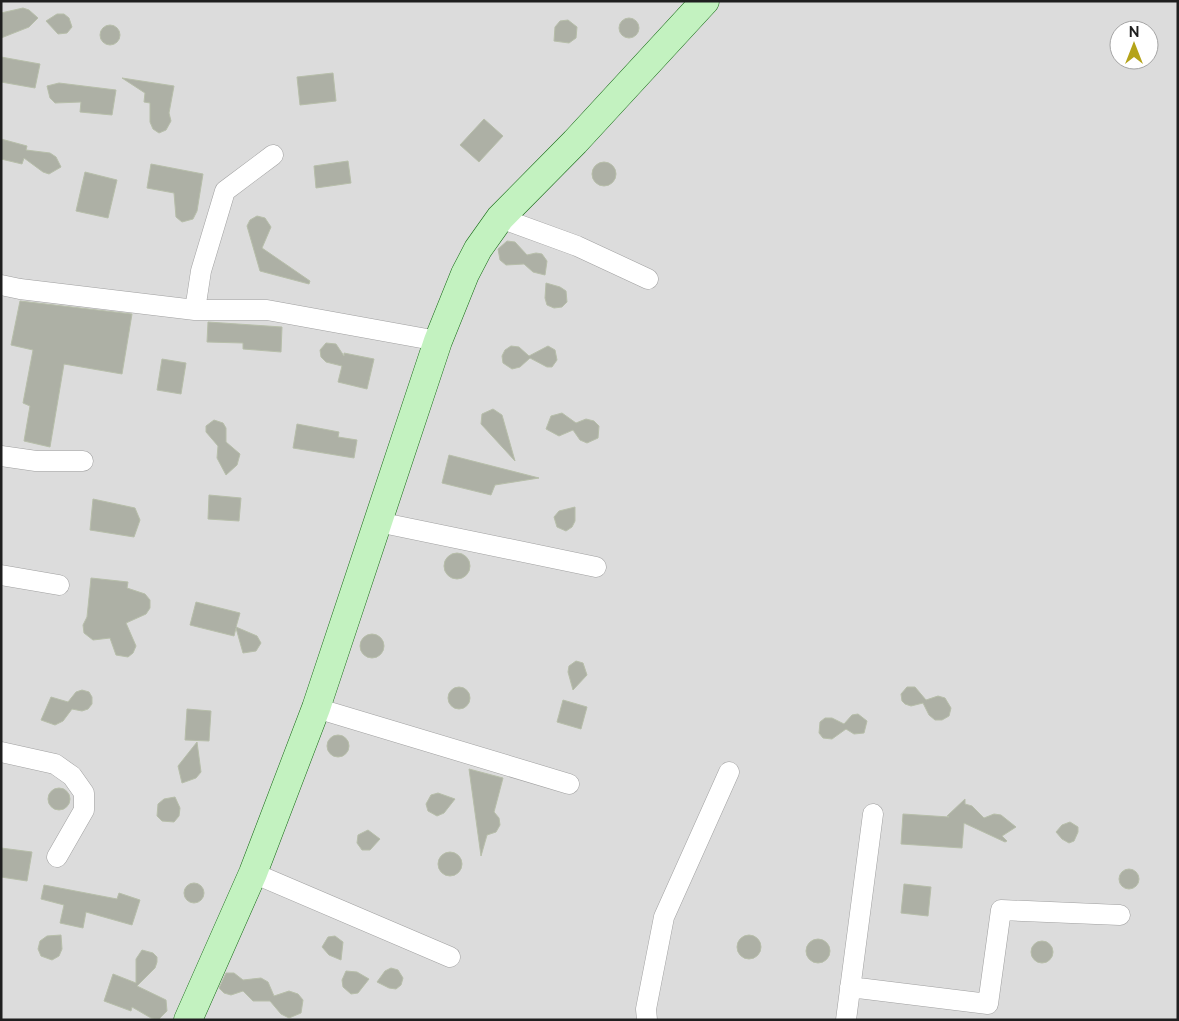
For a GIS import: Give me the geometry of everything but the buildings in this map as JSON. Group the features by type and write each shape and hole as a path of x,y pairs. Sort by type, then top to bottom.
{"street":[{"path":"188,1020 253,873 316,708 438,341 465,274 478,250 500,218 575,142 705,1"},
{"path":"195,310 201,271 225,191 273,155"},
{"path":"500,218 577,246 648,279"},
{"path":"1,285 20,290 195,310 267,310 438,341"},
{"path":"1,456 36,461 83,461"},
{"path":"378,522 596,567"},
{"path":"1,575 58,585"},
{"path":"316,708 569,784"},
{"path":"1,752 55,764 72,776 84,793 84,810 57,857"},
{"path":"647,1020 646,1009 664,917 729,772"},
{"path":"846,1020 874,814"},
{"path":"253,873 450,957"},
{"path":"850,987 988,1004 1001,910 1120,915"}],"shaded area":[{"path":"1,1 1178,1 1178,1020 1,1020"}]}
